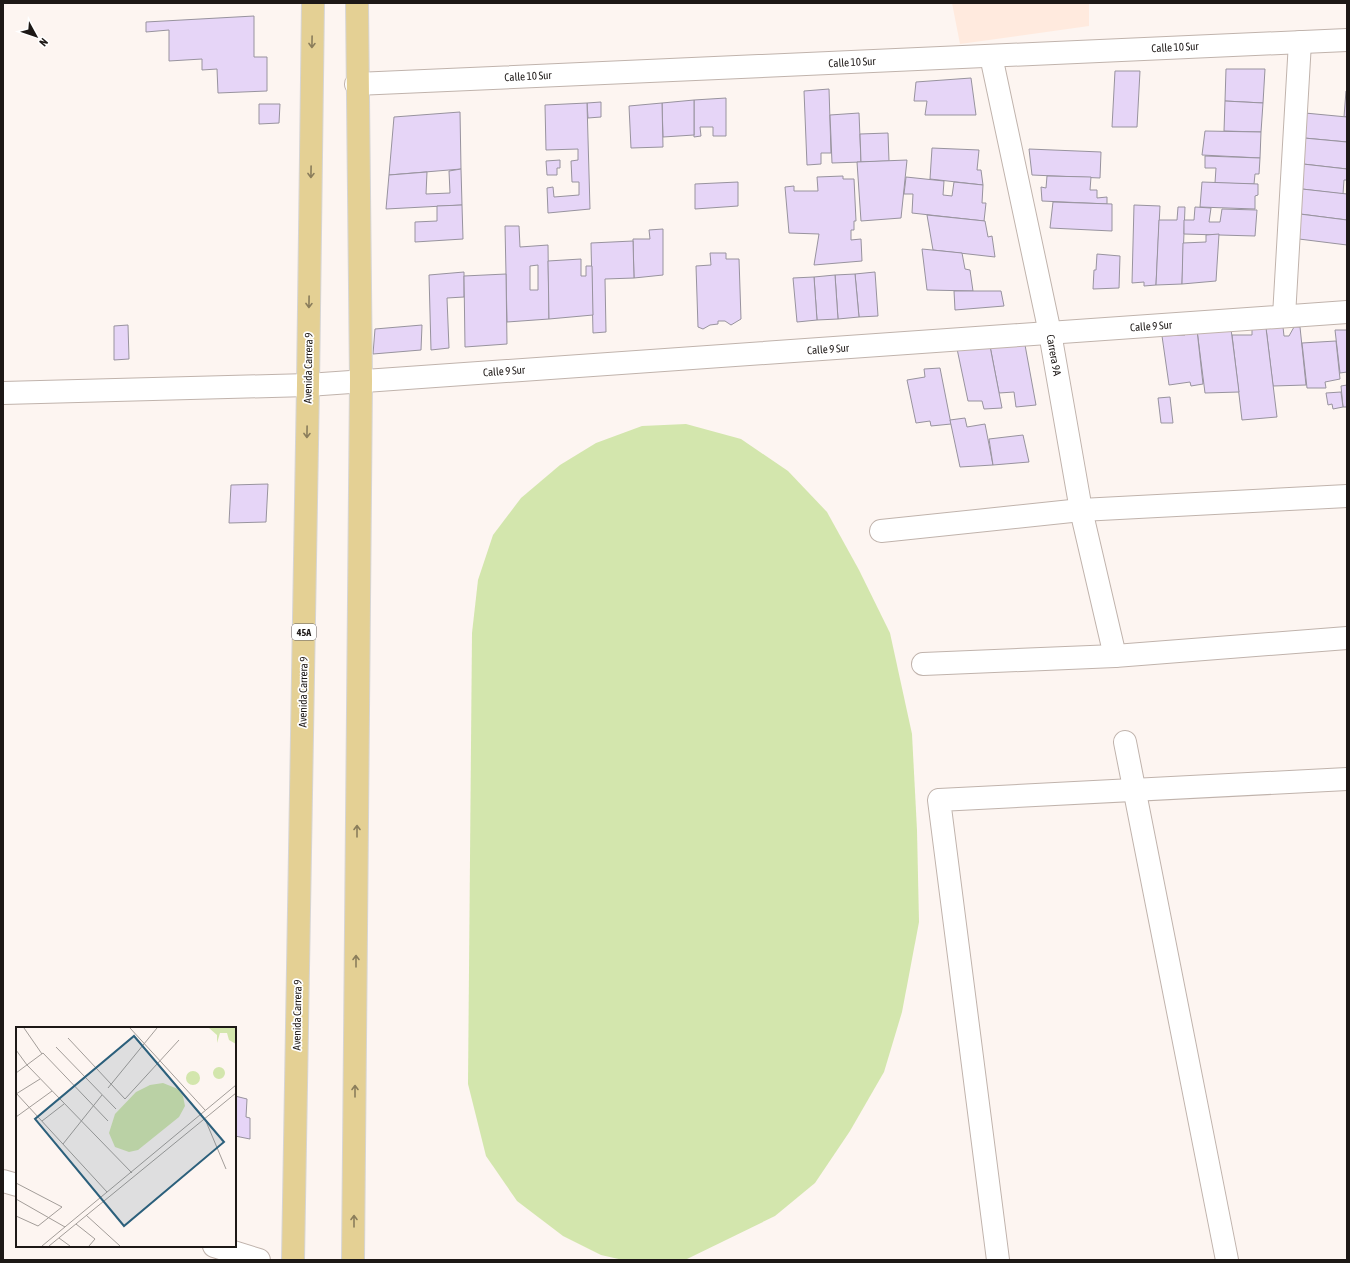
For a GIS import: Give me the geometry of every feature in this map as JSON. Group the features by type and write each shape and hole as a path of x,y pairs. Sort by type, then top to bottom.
{"main road":[{"name":"Avenida Carrera 9","path":"293,1260 313,3"},
{"path":"354,1260 361,381 356,3"}],"street":[{"name":"Calle 10 Sur","path":"356,84 1347,40"},
{"path":"1284,316 1300,42"},
{"name":"Carrera 9A","path":"991,56 1050,333 1081,510 1115,656"},
{"name":"Calle 9 Sur","path":"3,393 308,385 1347,312"},
{"path":"881,531 1081,510 1347,496"},
{"path":"923,664 1115,656 1347,638"},
{"path":"1125,742 1227,1260"},
{"path":"998,1260 939,800 1347,779"},
{"path":"3,1181 16,1185"},
{"path":"217,1247 260,1260"}],"shaded area":[{"path":"952,3 1089,3 1089,26 960,44"}],"green space":[{"path":"686,424 741,439 788,471 827,512 859,570 890,633 912,734 917,830 919,922 902,1012 884,1072 850,1131 815,1183 775,1216 687,1259 623,1260 601,1255 563,1236 517,1201 486,1156 468,1084 472,633 478,580 493,535 521,498 560,465 596,443 642,426"}],"building":[{"path":"254,16 254,57 267,57 267,91 218,93 217,69 202,70 202,59 169,61 169,30 146,32 146,22"},
{"path":"1226,69 1265,69 1263,103 1225,101"},
{"path":"1115,71 1140,71 1137,127 1112,127"},
{"path":"971,78 976,115 925,115 927,101 914,101 916,82"},
{"path":"829,89 831,153 821,153 821,164 807,165 804,91"},
{"path":"1346,91 1347,117 1344,117"},
{"path":"726,98 726,136 713,136 713,127 700,127 701,136 694,137 694,100"},
{"path":"694,100 694,135 663,137 662,103"},
{"path":"1225,101 1263,103 1261,132 1224,131"},
{"path":"601,102 601,117 588,118 587,103"},
{"path":"587,103 590,209 548,213 547,188 553,187 554,197 579,195 579,182 572,182 571,161 578,160 578,149 546,150 545,105"},
{"path":"662,103 663,147 631,148 629,106"},
{"path":"259,104 280,104 279,123 259,124"},
{"path":"460,112 461,169 389,175 394,117"},
{"path":"859,113 861,162 832,163 830,115"},
{"path":"1305,113 1347,117 1347,142 1304,138"},
{"path":"1205,131 1261,132 1260,158 1202,155"},
{"path":"888,133 889,161 861,162 860,134"},
{"path":"1304,138 1347,142 1347,169 1303,164"},
{"path":"932,148 979,150 977,170 981,170 983,185 930,179"},
{"path":"1029,149 1101,152 1100,178 1032,175"},
{"path":"1205,156 1260,158 1259,174 1255,174 1254,184 1215,183 1216,168 1205,168"},
{"path":"560,160 560,168 557,168 557,175 547,175 546,161"},
{"path":"907,160 901,218 861,221 857,162"},
{"path":"1303,164 1347,169 1347,180 1344,180 1343,194 1302,189"},
{"path":"461,169 462,205 386,209 389,175 427,172 426,194 450,193 449,171"},
{"path":"843,176 843,179 854,179 856,221 854,221 854,230 851,230 851,240 861,239 862,261 814,265 819,234 789,233 785,187 794,186 794,191 818,191 817,177"},
{"path":"1047,176 1091,177 1090,190 1097,190 1097,198 1107,197 1107,204 1042,201 1041,187 1046,188"},
{"path":"906,177 944,181 943,195 952,196 954,182 983,185 982,203 986,203 984,221 912,213 913,194 904,194"},
{"path":"738,182 738,206 695,209 695,184"},
{"path":"1202,182 1258,184 1258,195 1255,196 1255,209 1200,207"},
{"path":"1302,189 1347,194 1347,220 1300,214"},
{"path":"1053,202 1112,204 1112,231 1050,228"},
{"path":"462,205 463,239 415,242 415,222 437,221 437,206"},
{"path":"1134,205 1160,206 1156,285 1144,286 1144,282 1132,283"},
{"path":"1178,207 1185,207 1182,284 1156,285 1159,220 1177,220"},
{"path":"1195,207 1211,208 1209,222 1220,222 1222,209 1257,210 1255,236 1184,234 1184,220 1194,220"},
{"path":"1300,214 1347,220 1347,245 1299,239"},
{"path":"927,215 985,221 988,237 992,236 995,257 933,250"},
{"path":"505,226 519,226 520,247 548,245 549,319 507,322","holes":["538,265 538,290 530,290 530,266"]},
{"path":"663,229 663,275 634,278 633,239 650,239 649,230"},
{"path":"1219,234 1216,281 1182,284 1183,243 1206,242 1206,235"},
{"path":"633,241 634,278 605,279 606,332 593,333 591,243"},
{"path":"922,249 962,253 965,269 970,270 973,291 927,290"},
{"path":"710,253 726,253 726,259 739,259 741,319 731,325 725,321 718,321 718,324 710,325 703,329 698,327 696,266 711,265"},
{"path":"1097,254 1120,256 1119,288 1093,289"},
{"path":"581,259 581,276 586,276 586,266 592,266 593,315 549,319 548,261"},
{"path":"464,272 464,297 447,298 449,348 431,350 429,275"},
{"path":"875,272 878,316 859,317 855,274"},
{"path":"506,274 507,344 465,347 464,276"},
{"path":"855,274 859,317 838,319 835,275"},
{"path":"835,275 838,319 817,320 814,277"},
{"path":"814,277 817,320 797,322 793,278"},
{"path":"954,291 1001,291 1004,306 955,310"},
{"path":"128,325 129,359 114,360 114,326"},
{"path":"422,325 421,350 373,354 375,329"},
{"path":"1283,327 1284,336 1289,336 1294,327 1300,327 1306,385 1273,386 1266,328"},
{"path":"1252,328 1266,328 1277,417 1242,420 1232,335 1252,335"},
{"path":"1231,329 1239,392 1205,393 1197,330"},
{"path":"1184,330 1197,330 1203,384 1191,386 1190,382 1169,385 1162,336 1185,335"},
{"path":"1335,330 1347,330 1347,372 1340,373"},
{"path":"989,341 1025,345 1036,405 1016,407 1014,392 999,393"},
{"path":"989,341 1002,408 984,409 982,401 968,401 956,344"},
{"path":"1336,341 1340,379 1325,382 1326,388 1307,388 1302,343"},
{"path":"940,368 951,424 931,426 930,421 916,423 907,380 925,377 924,369"},
{"path":"1347,385 1347,407 1343,407 1341,386"},
{"path":"1341,392 1343,407 1333,409 1332,404 1328,405 1326,393"},
{"path":"1170,397 1173,423 1161,423 1158,398"},
{"path":"965,418 967,427 985,424 993,465 960,467 950,420"},
{"path":"1023,435 1029,462 993,465 989,439"},
{"path":"268,484 266,522 229,523 231,485"},
{"path":"236,1096 247,1099 246,1117 250,1118 250,1139 236,1136"}]}
